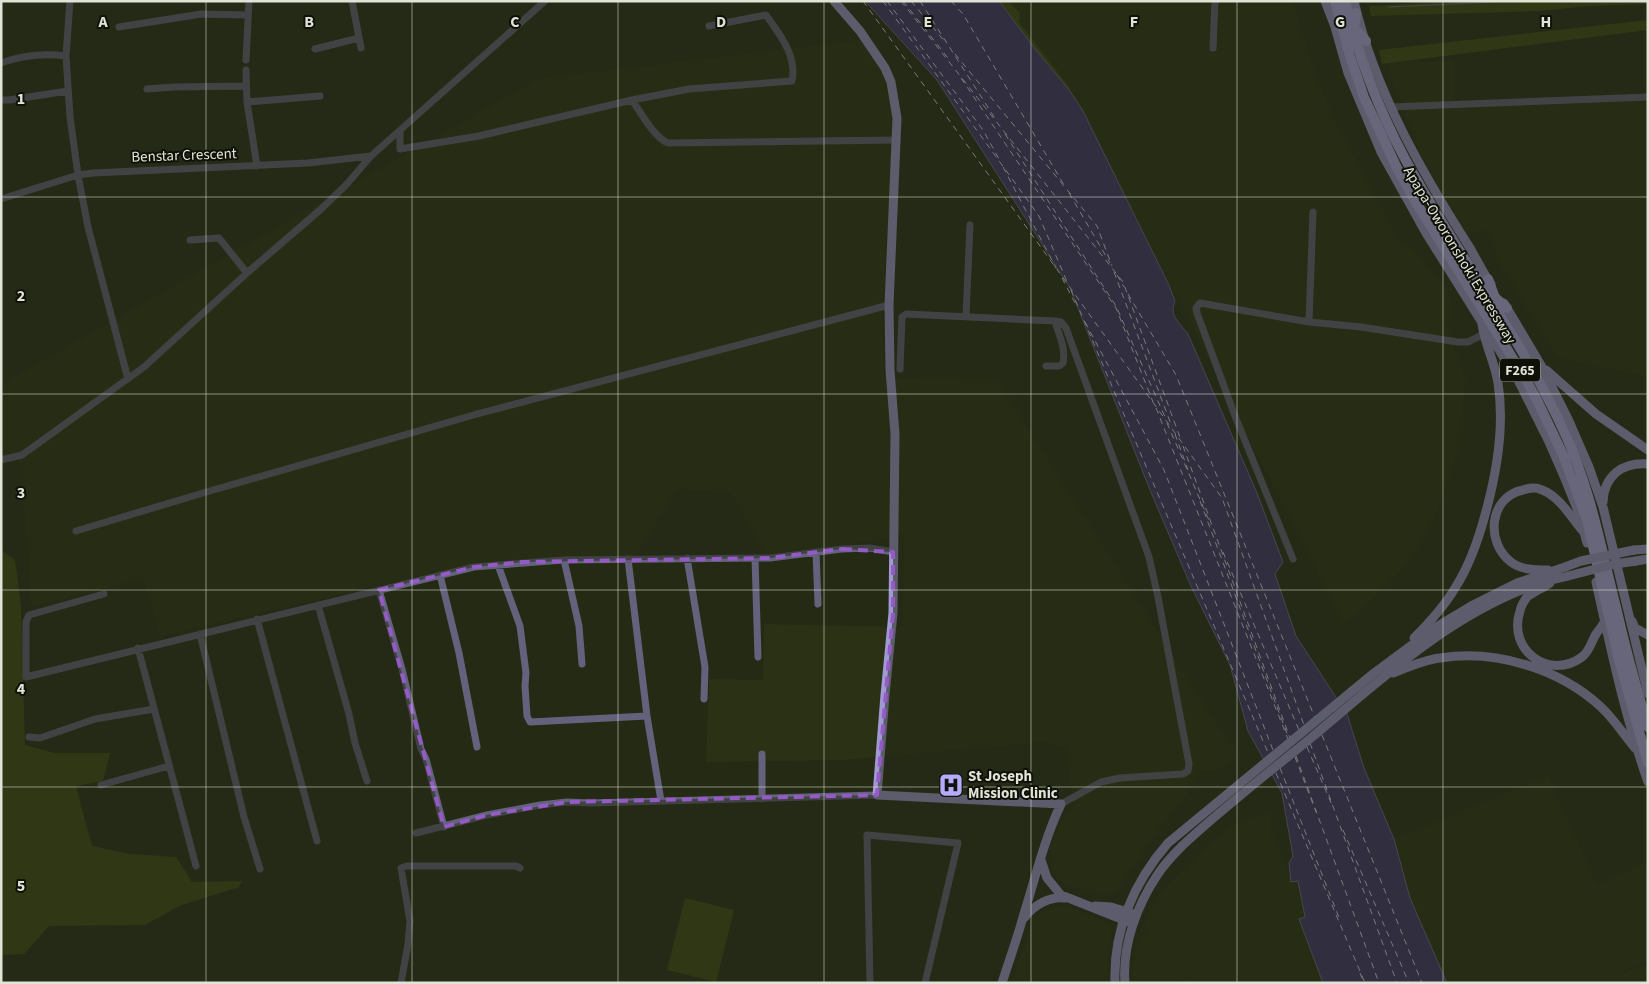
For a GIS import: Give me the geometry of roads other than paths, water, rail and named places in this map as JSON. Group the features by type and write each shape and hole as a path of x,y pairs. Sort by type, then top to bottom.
{"highway":[{"name":"Apapa-Oworonshoki Expressway","path":"1345,1 1347,23 1370,113 1417,204 1529,386 1564,457 1587,520 1619,660 1648,763"},
{"path":"1330,2 1361,42"},
{"name":"Apapa-Oworonshoki Expressway","path":"1361,42 1380,106 1404,158 1504,312 1566,435 1595,517 1616,608 1648,727"},
{"path":"1485,283 1504,312"}],"main road":[{"path":"834,1 860,31 885,68 891,82 897,118 889,305 890,370 895,434 893,613 877,795 1061,804 1041,856 1002,983"},
{"name":"Apapa-Oworonshoki Expressway","path":"1354,1 1347,23 1348,73 1381,152 1426,233 1509,364 1540,422 1566,481 1585,534 1636,749 1648,782"},
{"name":"Apapa-Oworonshoki Expressway","path":"1347,23 1361,42 1418,163 1485,283"},
{"name":"Apapa-Oworonshoki Expressway","path":"1504,312 1542,367 1580,446 1603,507 1648,694"},
{"path":"1125,983 1126,960 1135,919 1154,881 1170,859 1194,834 1380,676 1394,658 1428,624 1455,589 1471,560 1478,543 1496,476 1501,407 1494,362 1484,334 1482,322"},
{"path":"1542,367 1596,414 1648,450"},
{"path":"1603,507 1604,491 1612,476 1630,465 1648,464"},
{"path":"1585,534 1552,496 1541,490 1531,488 1518,491 1506,498 1498,506 1494,518 1493,530 1496,541 1511,562 1523,567 1555,575 1568,576 1615,564 1648,559"},
{"path":"1605,621 1588,651 1582,657 1564,665 1541,662 1531,656 1519,639 1518,617 1521,606 1528,597 1565,567 1581,561 1646,548"},
{"path":"1394,658 1436,627 1471,606 1516,583 1555,575"},
{"path":"1115,983 1116,956 1125,916 1140,880 1168,843 1380,676 1431,640 1468,617 1522,589 1545,581 1555,575"},
{"path":"1629,616 1635,628 1648,635"},
{"path":"1380,676 1425,661 1456,656 1488,657 1518,664 1563,680 1592,698 1612,718 1636,749"},
{"path":"1041,856 1047,878 1058,892 1067,898 1092,906 1111,907 1125,916 1135,919"},
{"path":"1023,919 1039,904 1054,899 1067,898"}],"street":[{"path":"70,1 66,56 68,91 78,175 88,227 128,379"},
{"path":"246,60 249,1"},
{"path":"352,1 361,48"},
{"path":"1,460 22,455 144,367 346,185 371,156 545,1"},
{"path":"1214,48 1215,1"},
{"path":"119,27 185,16 248,15"},
{"path":"400,132 400,149 479,136 632,100 689,89 792,80 792,56 766,15 709,26"},
{"path":"315,49 359,38"},
{"path":"1,63 28,55 54,54 66,56"},
{"path":"246,70 247,102 257,166"},
{"path":"147,89 246,86"},
{"path":"1,100 68,91"},
{"path":"247,102 320,96"},
{"path":"1391,107 1648,97"},
{"path":"632,100 657,134 663,141 668,143 897,140"},
{"name":"Benstar Crescent","path":"1,198 78,175 308,163 371,156"},
{"path":"1309,322 1313,212"},
{"path":"966,316 970,225"},
{"path":"190,240 219,238 247,273"},
{"path":"1293,559 1235,416 1196,308 1204,303 1309,322 1361,327 1458,342 1468,342 1484,334"},
{"path":"76,531 468,417 889,305"},
{"path":"900,369 902,317 906,314 1055,321 1061,322 1066,328 1149,558 1189,764 1188,771 1183,774 1120,778 1101,782 1061,804"},
{"path":"1046,366 1059,366 1063,363 1064,349 1055,321"},
{"path":"104,594 29,615 26,622 26,677 474,567 564,560 784,557 842,549 870,548 893,552"},
{"path":"816,552 818,604"},
{"path":"687,558 705,667 704,699"},
{"path":"755,558 758,657"},
{"path":"628,559 647,716 661,801"},
{"path":"564,560 579,626 582,664"},
{"path":"498,565 520,626 526,673 527,716 530,722 647,716"},
{"path":"440,574 459,653 477,747"},
{"path":"379,590 402,670 421,750 426,759 444,827"},
{"path":"318,605 367,782"},
{"path":"257,619 317,841"},
{"path":"200,634 244,817 260,869"},
{"path":"138,648 196,866"},
{"path":"29,738 40,738 95,720 154,709"},
{"path":"762,754 762,799"},
{"path":"101,785 169,766"},
{"path":"416,833 487,815 567,802 877,795"},
{"path":"870,983 867,835 958,843 925,983"},
{"path":"401,983 410,921 400,868 407,866 516,866 520,868"}],"waterway":[{"path":"1389,7 1515,1"}],"place":[{"name":"St Joseph Mission Clinic","path":"951,785"}]}
